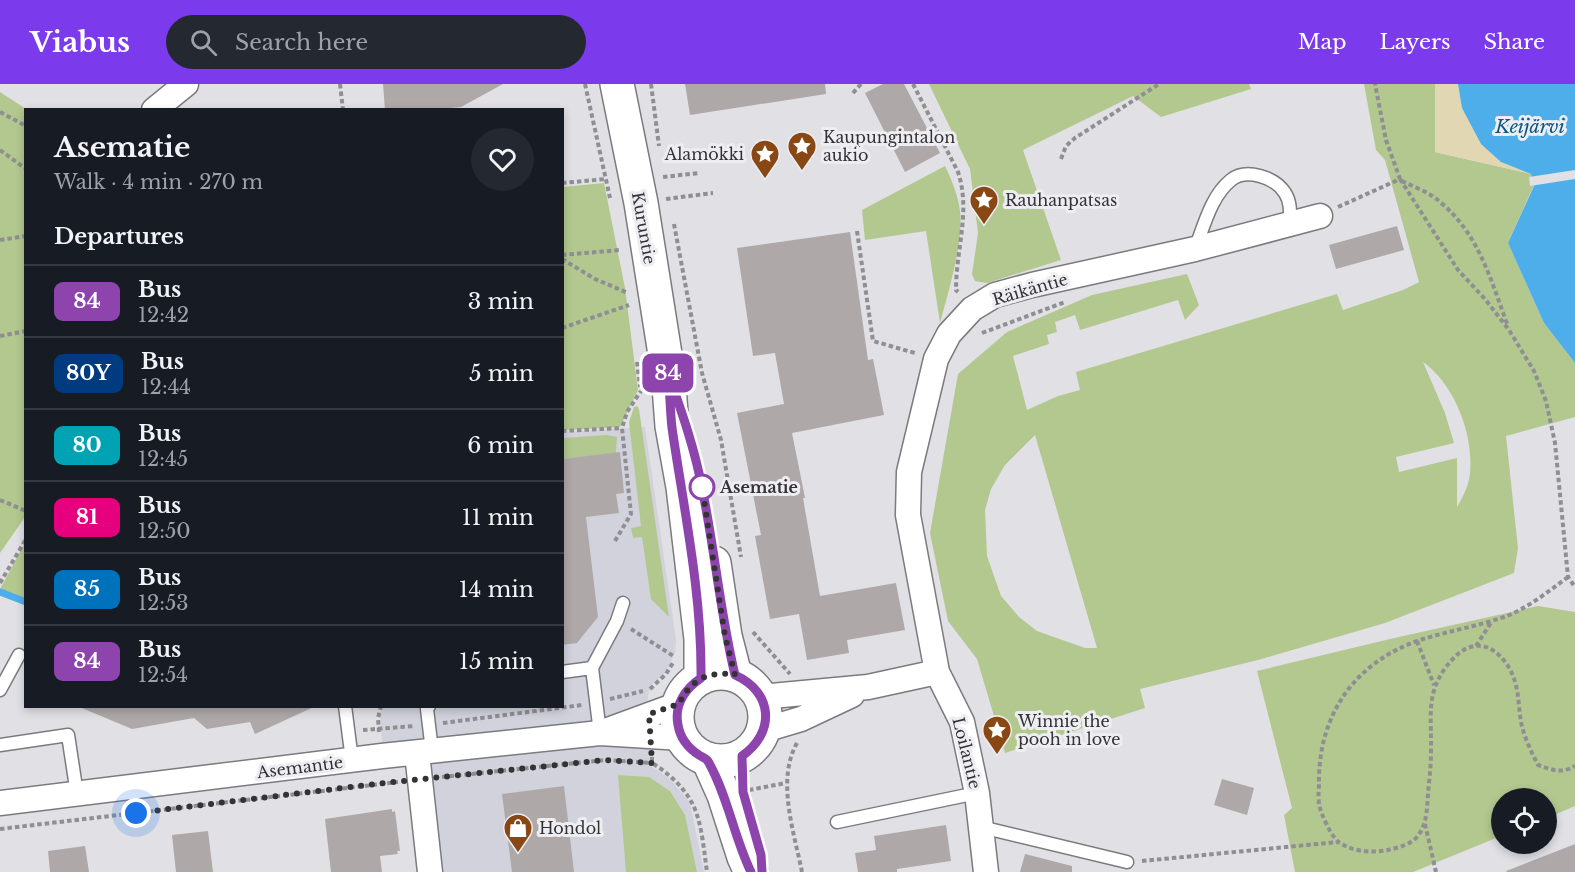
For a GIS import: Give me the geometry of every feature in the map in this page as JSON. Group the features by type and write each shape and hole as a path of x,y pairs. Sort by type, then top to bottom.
{"main road":[{"name":"Kuruntie","path":"617,84 641,202 668,373 672,426 683,488 701,639 701,678"},
{"name":"Kuruntie","path":"668,373 687,429 702,487 725,636 735,675"},
{"path":"712,674 735,675 754,687 761,697 766,719 764,730 759,741 742,756 720,761 708,759 689,747 665,723 692,684 712,674"},
{"path":"742,756 743,792 761,855 762,872"},
{"path":"708,759 724,795 751,872"}],"street":[{"path":"156,108 186,84"},
{"name":"Räikäntie","path":"938,672 908,515 909,472 936,359 949,334 972,309 995,295 1195,249 1320,216"},
{"path":"761,697 868,687 938,672"},
{"name":"Loilantie","path":"938,672 962,722 977,793 986,872"},
{"path":"764,730 801,719 868,687"},
{"name":"Asemantie","path":"0,803 352,760 600,733 665,723"},
{"path":"425,752 420,780 430,872"}],"lane":[{"path":"1195,249 1218,195 1233,178 1252,174 1270,180 1284,191 1290,206 1290,224"},
{"path":"600,733 592,668 617,621 623,603"},
{"path":"0,690 19,655"},
{"path":"564,672 592,668"},
{"path":"345,708 352,760"},
{"path":"425,752 429,724 428,708"},
{"path":"0,746 68,735 77,794"},
{"path":"837,822 977,793"},
{"path":"981,827 1127,862"}],"path":[{"path":"340,84 343,108"},
{"path":"585,84 612,206"},
{"path":"651,84 660,153"},
{"path":"853,93 861,84"},
{"path":"913,84 963,186 965,202 956,272 956,290 972,309"},
{"path":"1061,159 1066,146 1075,138 1159,84"},
{"path":"1375,84 1386,140 1400,179 1458,270 1509,330 1534,371 1546,401 1555,443 1568,577 1575,587"},
{"path":"0,112 24,125"},
{"path":"0,150 24,168"},
{"path":"671,210 663,177 699,173"},
{"path":"564,183 606,179"},
{"path":"1320,216 1400,179"},
{"path":"1400,179 1438,199 1459,220 1476,242 1509,330"},
{"path":"669,198 713,193"},
{"path":"674,222 702,373 721,440 743,566"},
{"path":"857,231 873,341 936,359"},
{"path":"0,240 24,236"},
{"path":"618,239 622,261"},
{"path":"564,257 621,250"},
{"path":"564,258 595,279 628,293"},
{"path":"626,282 631,316"},
{"path":"974,337 1070,301"},
{"path":"564,327 630,305"},
{"path":"0,336 24,331"},
{"path":"636,352 642,402"},
{"path":"615,541 631,514 622,428 627,412 640,391"},
{"path":"564,431 622,428"},
{"path":"0,500 24,510"},
{"path":"0,583 24,542"},
{"path":"1338,843 1319,806 1320,754 1328,724 1341,698 1355,679 1381,660 1417,641 1510,615 1568,577"},
{"path":"617,621 676,657"},
{"path":"1476,646 1493,621"},
{"path":"752,630 761,644 795,679 797,693"},
{"path":"1417,641 1435,686"},
{"path":"1436,872 1425,824 1431,753 1430,709 1435,686 1453,657 1464,649 1476,646 1485,646 1500,654 1510,668 1518,689 1522,724 1538,765 1553,771 1566,771 1575,766"},
{"path":"564,707 597,703 650,690 666,674 676,657 677,649"},
{"path":"650,690 665,723 652,763"},
{"path":"348,730 429,724 557,708"},
{"path":"801,719 802,733 789,756 786,783 802,872"},
{"path":"0,829 605,760 652,763 671,776 693,803 707,872"},
{"path":"1127,862 1338,843 1362,851 1382,851 1400,848 1416,839 1425,824"}],"shaded area":[{"path":"645,427 676,640 675,653 665,673 650,686 646,710 651,766 670,779 690,803 704,872 433,872 419,751 383,754 380,717 382,708 564,708 564,432"}],"green space":[{"path":"929,84 1249,84 1251,89 1161,117 1133,96 1023,150 1061,260 987,283 975,281 972,274 978,233 970,169"},
{"path":"1364,84 1435,84 1435,152 1531,174 1534,185 1508,243 1544,323 1575,363 1575,417 1506,436 1518,548 1514,573 1385,623 1258,660 1140,689 1145,708 1005,753 977,659 948,621 930,533 958,374 1007,332 1092,295 1187,274 1199,305 1185,320 1178,300 1080,330 1075,315 1055,322 1057,332 1047,335 1049,344 1013,356 1027,410 1058,396 1080,390 1076,372 1337,294 1343,310 1403,290 1419,282 1385,160 1376,150","holes":["1423,362 1434,371 1453,397 1460,411 1469,442 1470,473 1457,507 1457,458 1399,472 1396,457 1454,443 1445,413","1035,435 1097,648 1085,648 1037,631 1019,617 1001,596 987,556 985,510 991,489 1005,465"]},
{"path":"0,92 24,108 24,518 0,553"},
{"path":"945,166 958,199 961,223 954,267 940,323 926,231 865,240 862,210"},
{"path":"604,183 625,288 638,390 620,427 564,430 564,187"},
{"path":"637,406 669,617 651,599 642,537 633,538 631,528 641,526 629,422 634,407"},
{"path":"607,435 617,437 616,453 564,459 564,438"},
{"path":"24,545 24,601 0,589"},
{"path":"1538,606 1575,612 1575,806 1557,814 1557,788 1491,788 1491,840 1413,872 1295,872 1284,815 1292,808 1257,671"},
{"path":"618,775 649,777 670,791 685,815 697,872 626,872"}],"sand":[{"path":"1435,84 1458,84 1462,108 1481,144 1501,162 1531,174 1435,152"}],"water":[{"name":"Keijärvi","path":"1458,84 1575,84 1575,363 1544,323 1508,243 1534,186 1531,174 1501,162 1481,144 1462,108"}],"pier":[{"path":"1575,170 1575,179 1530,186 1529,177"}],"building":[{"path":"383,84 503,84 461,107 385,108"},
{"path":"685,84 825,84 826,94 690,115"},
{"path":"883,84 904,84 940,153 905,172 865,93"},
{"path":"1397,226 1404,250 1336,269 1329,245"},
{"path":"850,232 868,360 873,359 884,415 792,433 805,498 803,498 820,596 896,583 905,630 847,640 849,653 807,660 799,614 770,619 755,536 761,535 737,413 784,404 775,353 753,356 737,248"},
{"path":"620,452 624,493 616,494 619,513 586,517 598,617 577,643 564,645 564,459"},
{"path":"82,708 312,708 255,734 250,722 207,729 194,718 132,729"},
{"path":"1222,779 1254,788 1247,815 1214,805"},
{"path":"564,786 574,872 512,872 502,794"},
{"path":"392,809 392,812 395,811 400,851 397,851 398,854 380,856 382,872 331,872 325,819"},
{"path":"946,825 951,861 897,869 897,872 858,872 855,853 876,850 874,836"},
{"path":"208,831 213,872 176,872 172,835"},
{"path":"1575,844 1575,872 1506,871 1549,854 1557,854 1557,851"},
{"path":"85,846 89,872 50,872 48,851"},
{"path":"1025,854 1072,866 1072,872 1020,872"}],"waterway":[{"path":"0,592 24,601"}],"bus line":[{"name":"84","path":"751,872 724,795 708,759 689,747 682,738 678,726 677,715 684,693 701,678 701,639 683,488 672,426 668,373 687,429 702,487 725,636 735,675 754,687 765,707 766,719 759,741 752,750 742,756 743,792 761,855 762,872"}],"place":[{"name":"Kaupungintalon aukio","path":"802,172"},
{"name":"Alamökki","path":"765,180"},
{"name":"Rauhanpatsas","path":"984,226"},
{"name":"Asematie","path":"702,487"},
{"name":"Winnie the pooh in love","path":"997,756"},
{"name":"Hondol","path":"518,854"}],"route":[{"path":"136,813 384,783 605,760 652,763 649,714 679,704 684,693 701,678 723,673 735,675 725,636 702,487"}]}
